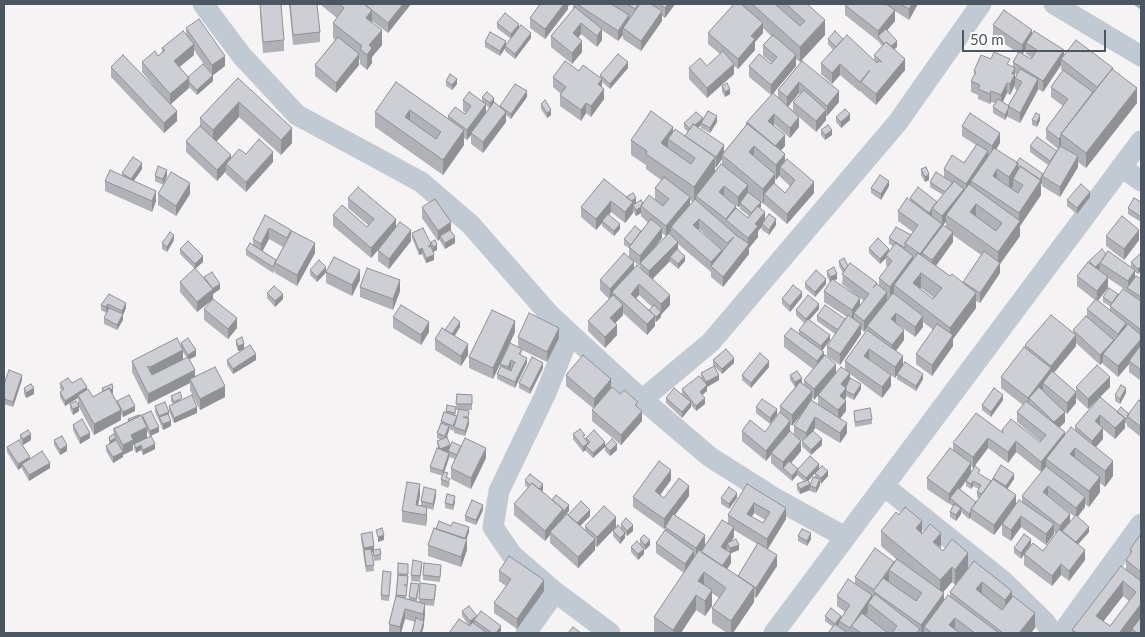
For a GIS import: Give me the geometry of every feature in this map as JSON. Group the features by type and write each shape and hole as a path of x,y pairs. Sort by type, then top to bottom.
{"street":[{"path":"203,4 242,56 297,116 421,182 470,224 550,315 710,457 778,500 846,537"},
{"path":"643,399 711,342 898,122 982,4"},
{"path":"1054,4 1141,56"},
{"path":"774,633 1141,141"},
{"path":"1121,167 1141,181"},
{"path":"570,334 499,491 493,527 512,555 555,592 610,633"},
{"path":"884,486 1003,581 1046,622 1052,633"},
{"path":"1062,633 1141,524"},
{"path":"526,633 555,592"}],"building":[{"path":"260,4 281,4 284,40 263,42"},
{"path":"290,4 317,4 320,32 293,35"},
{"path":"339,4 364,4 372,10 366,18 382,30 369,45 372,48 367,55 360,49 362,46 333,23 344,8"},
{"path":"364,4 403,4 388,23"},
{"path":"540,4 564,4 545,29 530,18"},
{"path":"577,4 611,4 629,15 618,31"},
{"path":"627,4 638,4 635,9"},
{"path":"640,4 651,4 662,11 641,41 623,28"},
{"path":"659,4 668,4 665,8"},
{"path":"734,4 741,4 763,23 751,36 755,39 738,59 708,33"},
{"path":"752,4 775,4 800,26 805,21 786,4 807,4 825,20 800,47"},
{"path":"846,4 886,4 895,10 878,31"},
{"path":"900,4 912,4 909,9"},
{"path":"575,7 602,29 597,36 581,23 573,33 582,41 572,53 551,36"},
{"path":"1004,10 1032,30 1022,45 993,25"},
{"path":"505,13 519,24 511,34 497,23"},
{"path":"199,19 225,56 212,65 186,28"},
{"path":"521,25 531,33 515,54 505,46"},
{"path":"886,29 897,41 891,46 886,42 884,44 878,36"},
{"path":"183,31 194,44 174,61 189,78 170,94 142,62 155,51 158,56 165,50 162,48"},
{"path":"835,31 843,39 836,47 828,39"},
{"path":"1034,31 1064,50 1043,81 1013,62 1019,52 1031,59 1037,50 1026,43"},
{"path":"490,32 506,41 500,51 485,42"},
{"path":"773,35 796,55 771,85 749,66 759,54 771,64 777,57 763,45"},
{"path":"847,35 877,63 879,61 882,62 874,55 886,42 905,59 876,94 861,82 870,70 860,82 840,64 832,73 821,63"},
{"path":"338,37 359,54 336,83 315,65"},
{"path":"1076,40 1113,68 1097,87 1061,59"},
{"path":"723,51 734,64 707,88 689,68 700,58 707,66"},
{"path":"994,52 1010,59 1007,64 1015,68 1012,74 1015,74 1010,84 1007,83 1001,95 991,91 990,94 978,89 980,85 971,81 981,55 991,59"},
{"path":"618,54 628,62 610,84 600,75"},
{"path":"123,55 177,111 164,123 111,67"},
{"path":"565,61 579,71 583,65 602,79 598,84 604,89 591,106 586,103 581,110 560,95 566,87 553,77"},
{"path":"802,61 839,91 827,106 799,82 787,97 778,90"},
{"path":"203,64 213,75 197,90 189,82 188,77"},
{"path":"1020,69 1038,79 1020,113 1008,106 1022,82 1015,78"},
{"path":"1112,69 1137,88 1086,153 1061,134"},
{"path":"1063,70 1093,92 1059,139 1046,129 1068,99 1051,87"},
{"path":"450,74 457,79 452,85 446,81"},
{"path":"238,78 292,128 281,140 239,102 213,130 200,118"},
{"path":"396,82 464,130 443,160 375,112","holes":["410,110 441,132 436,139 405,117"]},
{"path":"727,83 730,89 725,92 722,86"},
{"path":"515,84 527,91 511,114 500,106"},
{"path":"804,90 826,110 816,121 793,102"},
{"path":"469,92 486,104 467,130 448,116 455,107 465,114 471,106 463,100"},
{"path":"487,92 494,98 490,103 482,97"},
{"path":"773,93 799,117 790,128 774,114 768,121 785,135 775,146 746,123"},
{"path":"998,99 1009,106 1005,115 993,107"},
{"path":"545,100 551,110 547,113 541,104"},
{"path":"494,102 506,112 483,142 471,133"},
{"path":"845,109 850,114 841,122 836,117"},
{"path":"651,111 673,127 661,143 691,164 695,158 668,139 675,129 715,157 694,187 646,154 647,151 631,140"},
{"path":"708,111 717,116 710,128 701,123"},
{"path":"696,112 703,118 695,125 693,124 690,129 684,123"},
{"path":"970,113 1000,133 992,146 962,126"},
{"path":"1036,113 1040,115 1037,122 1032,120"},
{"path":"748,123 785,154 776,165 754,146 749,152 775,174 763,189 722,155"},
{"path":"693,124 724,145 716,157 685,136"},
{"path":"828,125 832,130 825,135 821,130"},
{"path":"200,126 231,155 217,170 186,141"},
{"path":"1037,137 1057,151 1050,161 1030,146"},
{"path":"259,139 273,152 246,182 226,164 239,149 246,154"},
{"path":"977,144 988,151 966,184 944,169 952,155 964,163"},
{"path":"1060,146 1078,156 1060,187 1042,176"},
{"path":"994,148 1018,163 1009,177 997,169 993,176 1018,193 1023,185 1013,179 1020,166 1041,180 1019,213 971,181"},
{"path":"133,157 142,163 131,179 122,173"},
{"path":"1020,158 1043,174 1040,180 1020,166 1018,170 1018,163 1016,163"},
{"path":"787,159 814,182 787,214 764,194 774,183 785,193 795,180 780,167"},
{"path":"721,164 748,185 738,197 724,186 719,192 736,206 726,219 696,196"},
{"path":"158,166 167,170 163,179 155,176"},
{"path":"926,167 929,174 925,177 921,169"},
{"path":"110,170 156,191 152,201 105,181"},
{"path":"171,172 190,183 176,206 158,194"},
{"path":"936,172 953,183 945,192 930,182"},
{"path":"880,175 889,181 881,194 871,188"},
{"path":"664,177 690,197 666,226 641,206 649,195 663,206 669,199 655,188"},
{"path":"604,179 633,202 625,212 611,201 596,219 581,207"},
{"path":"954,181 964,189 942,216 932,208"},
{"path":"969,184 1020,221 998,252 946,215","holes":["976,204 1002,223 996,231 970,212"]},
{"path":"1081,184 1090,192 1077,208 1067,200"},
{"path":"358,187 396,219 371,248 333,215 342,205 367,227 374,219 348,198"},
{"path":"918,187 937,202 929,213 910,198"},
{"path":"748,192 761,202 752,213 740,203"},
{"path":"633,193 636,198 631,201 626,197"},
{"path":"907,198 942,224 920,254 905,243 918,225 898,211"},
{"path":"1134,198 1141,202 1141,217 1128,208"},
{"path":"435,199 451,222 438,231 422,207"},
{"path":"695,199 749,244 723,277 711,266 734,237 727,243 699,219 693,225 722,250 711,262 671,227"},
{"path":"641,200 643,203 641,207 636,210 633,205"},
{"path":"757,206 765,212 755,224 758,226 748,238 726,220 736,208 748,218"},
{"path":"608,214 620,224 614,231 602,221"},
{"path":"769,214 776,219 769,230 762,224"},
{"path":"265,215 291,230 287,238 269,228 261,244 253,239"},
{"path":"1122,216 1139,230 1124,249 1106,236"},
{"path":"651,219 662,228 640,256 629,247"},
{"path":"400,222 411,230 389,259 378,250"},
{"path":"943,225 953,232 932,260 922,253"},
{"path":"635,226 641,231 631,245 624,239"},
{"path":"896,227 911,235 905,243 905,248 889,238"},
{"path":"423,228 431,244 428,247 431,246 434,255 426,258 422,248 419,250 412,233"},
{"path":"450,230 455,237 445,243 440,236"},
{"path":"292,231 315,243 297,275 275,263"},
{"path":"170,232 174,235 167,247 162,243"},
{"path":"669,233 678,242 649,271 640,263"},
{"path":"878,238 889,249 880,259 869,248"},
{"path":"435,240 437,245 433,247 431,242"},
{"path":"188,241 203,256 195,264 180,249"},
{"path":"250,243 276,260 273,267 246,250"},
{"path":"896,243 913,256 890,287 879,278 892,261 886,255"},
{"path":"677,249 685,256 678,264 670,257"},
{"path":"1102,249 1106,254 1095,267 1089,261"},
{"path":"984,251 1000,263 980,293 963,282"},
{"path":"1108,251 1135,270 1128,281 1100,263"},
{"path":"624,253 634,262 610,289 600,280"},
{"path":"918,253 950,276 952,274 976,293 950,328 894,285","holes":["921,273 942,288 933,299 913,283"]},
{"path":"1141,253 1141,266 1138,269 1131,262"},
{"path":"334,257 360,270 352,285 326,272"},
{"path":"844,258 848,266 844,270 839,261"},
{"path":"319,260 326,267 317,277 310,270"},
{"path":"1088,262 1108,277 1097,291 1077,276"},
{"path":"850,263 877,283 873,288 877,284 887,292 864,321 854,313 869,294 842,274"},
{"path":"637,265 670,295 661,304 639,284 631,294 655,316 647,324 612,292"},
{"path":"834,267 837,274 830,277 827,271"},
{"path":"195,268 213,289 197,302 180,282"},
{"path":"367,268 400,280 393,299 360,287"},
{"path":"816,270 826,279 815,292 805,283"},
{"path":"212,272 220,284 213,289 204,277"},
{"path":"1136,276 1141,279 1141,297 1127,288"},
{"path":"832,279 860,298 852,310 824,291"},
{"path":"793,285 802,292 790,306 782,299"},
{"path":"274,286 283,294 275,301 267,293"},
{"path":"1109,288 1118,294 1112,303 1103,297"},
{"path":"1123,289 1141,301 1141,330 1110,306"},
{"path":"893,293 923,316 915,327 896,313 891,319 904,330 892,345 867,326"},
{"path":"109,294 126,303 122,311 108,304 106,307 101,305"},
{"path":"613,295 623,305 610,318 617,325 605,337 588,321"},
{"path":"808,295 819,304 806,319 796,310"},
{"path":"213,299 237,318 228,329 204,309"},
{"path":"1096,299 1126,323 1118,334 1087,309"},
{"path":"401,305 429,322 421,335 393,317"},
{"path":"654,305 661,312 656,317 649,310"},
{"path":"825,305 845,319 838,330 817,316"},
{"path":"109,308 123,314 117,325 104,318"},
{"path":"492,310 515,321 493,368 469,357"},
{"path":"529,313 559,328 547,352 518,337"},
{"path":"848,315 861,324 840,354 827,346"},
{"path":"1051,315 1076,335 1051,366 1025,345"},
{"path":"1086,316 1114,340 1100,355 1073,330"},
{"path":"454,317 460,322 452,334 445,330"},
{"path":"808,319 830,335 821,346 799,330"},
{"path":"937,324 953,335 932,365 916,354"},
{"path":"1128,324 1141,335 1141,339 1118,366 1103,354"},
{"path":"442,328 468,344 461,356 435,339"},
{"path":"791,328 824,352 817,361 784,336"},
{"path":"867,330 903,356 895,367 869,349 864,356 891,375 882,387 845,361"},
{"path":"242,337 244,344 238,346 236,340"},
{"path":"177,338 183,350 150,367 147,366 152,375 188,357 195,370 148,394 132,361"},
{"path":"188,338 196,350 188,355 181,343"},
{"path":"510,343 522,349 519,354 527,358 515,382 497,374 501,366 511,371 514,363 516,363 511,360 508,367 500,364"},
{"path":"250,345 256,354 233,369 227,360"},
{"path":"1141,345 1141,370 1129,361"},
{"path":"1024,347 1051,368 1028,398 1001,377"},
{"path":"726,349 734,358 722,369 713,360"},
{"path":"760,353 769,361 751,383 742,375"},
{"path":"583,355 611,379 594,399 566,375"},
{"path":"825,355 836,364 814,389 804,380"},
{"path":"532,357 543,363 530,389 519,383"},
{"path":"905,362 923,374 916,386 897,374"},
{"path":"1097,365 1110,377 1088,399 1076,387"},
{"path":"714,366 719,375 706,382 701,373"},
{"path":"215,367 225,386 200,399 190,379"},
{"path":"841,367 850,373 841,384 846,388 840,396 846,401 838,410 818,395"},
{"path":"9,370 22,375 13,402 4,399 4,384"},
{"path":"797,371 802,378 795,382 790,375"},
{"path":"1052,371 1076,392 1067,403 1043,383"},
{"path":"699,376 707,385 700,392 705,398 696,406 682,389"},
{"path":"68,378 72,383 81,378 87,387 65,401 60,392 64,389 60,383"},
{"path":"850,378 861,384 854,395 846,391"},
{"path":"800,382 812,391 792,415 780,406"},
{"path":"31,384 34,388 26,393 24,388"},
{"path":"112,384 113,388 110,390 109,388 104,391 102,388"},
{"path":"1121,385 1126,388 1120,399 1115,395"},
{"path":"612,387 620,394 624,390 638,402 635,405 642,411 621,435 592,410"},
{"path":"1039,387 1065,412 1054,422 1029,398"},
{"path":"109,388 121,410 94,424 78,395 88,389 93,397"},
{"path":"674,388 691,402 682,412 666,398"},
{"path":"994,388 1003,395 991,412 982,405"},
{"path":"180,392 182,398 174,402 171,396"},
{"path":"457,394 472,395 472,404 456,404"},
{"path":"129,395 135,406 123,412 117,401"},
{"path":"192,395 197,407 174,418 169,406"},
{"path":"1100,397 1125,418 1115,428 1100,415 1095,421 1103,428 1092,441 1075,426"},
{"path":"762,399 777,409 770,418 756,407"},
{"path":"811,400 847,423 840,433 815,417 806,433 794,426"},
{"path":"1139,400 1141,402 1141,427 1127,416"},
{"path":"76,401 79,406 73,409 70,404"},
{"path":"1026,401 1065,432 1041,462 1016,441 1008,452 988,438 973,457 953,443 976,413 1003,433 1002,430 1011,419 1040,442 1046,435 1017,412"},
{"path":"165,402 169,412 159,416 155,406"},
{"path":"447,405 456,407 455,413 446,411"},
{"path":"1121,407 1129,414 1126,419 1117,412"},
{"path":"870,408 872,419 855,422 854,411"},
{"path":"459,409 469,411 468,417 463,417 469,419 465,431 454,427"},
{"path":"151,411 159,427 150,431 142,415"},
{"path":"444,412 457,416 453,426 441,421"},
{"path":"780,412 790,421 766,451 742,431 750,420 765,432"},
{"path":"168,414 171,421 163,424 159,417"},
{"path":"139,415 129,421 128,419"},
{"path":"141,415 147,427 131,435 133,440 123,445 114,429"},
{"path":"82,419 90,433 80,438 73,425"},
{"path":"441,423 449,426 445,436 437,433"},
{"path":"1071,427 1113,461 1105,471 1075,448 1070,454 1100,477 1089,491 1046,459"},
{"path":"580,429 588,443 583,447 573,434"},
{"path":"28,430 31,434 23,439 20,435"},
{"path":"594,430 605,442 593,453 586,446 590,442 586,438"},
{"path":"790,431 801,441 783,462 771,453"},
{"path":"813,431 822,439 811,450 802,441"},
{"path":"114,434 116,438 110,441 109,437"},
{"path":"62,436 67,445 60,450 54,440"},
{"path":"151,436 155,444 143,450 141,445 136,448 134,444"},
{"path":"447,437 450,445 440,449 437,441"},
{"path":"465,438 486,448 471,478 451,468"},
{"path":"612,439 617,444 610,451 605,446"},
{"path":"19,440 30,457 18,464 7,447"},
{"path":"116,440 123,452 113,457 106,446"},
{"path":"452,442 461,446 457,455 448,451"},
{"path":"437,448 449,453 443,471 430,467"},
{"path":"950,448 971,463 949,494 927,478"},
{"path":"42,451 50,463 29,475 22,464"},
{"path":"810,456 819,464 806,478 797,470"},
{"path":"659,461 671,470 655,491 664,498 679,478 689,486 664,519 633,497"},
{"path":"789,461 798,469 792,476 783,468"},
{"path":"1001,465 1014,474 1006,486 993,478"},
{"path":"822,466 828,471 821,478 815,473"},
{"path":"975,466 980,470 978,473 991,481 982,494 977,492 981,485 973,481 971,484 966,481"},
{"path":"1046,466 1085,497 1076,508 1048,486 1043,492 1070,514 1060,526 1022,496"},
{"path":"444,472 448,473 446,477 450,479 448,482 441,479"},
{"path":"530,474 543,484 539,489 532,483 530,485 525,480"},
{"path":"813,477 820,479 816,488 810,486"},
{"path":"993,479 1016,495 994,525 971,509"},
{"path":"808,480 810,484 800,489 797,484"},
{"path":"407,482 420,484 416,505 427,507 426,515 402,511"},
{"path":"532,483 563,509 545,531 514,504"},
{"path":"747,484 786,508 767,539 728,515","holes":["754,503 770,512 763,523 747,514"]},
{"path":"424,487 436,490 433,504 421,501"},
{"path":"729,487 737,493 729,504 721,498"},
{"path":"958,488 976,502 969,514 950,498"},
{"path":"447,494 455,496 453,505 445,503"},
{"path":"556,495 569,505 563,512 563,509 552,500"},
{"path":"472,500 483,505 476,520 465,516"},
{"path":"1019,500 1054,524 1046,534 1021,516 1011,530 1002,524"},
{"path":"581,501 590,510 577,523 568,515"},
{"path":"954,504 961,508 956,515 950,512"},
{"path":"604,506 616,517 597,537 585,526"},
{"path":"905,507 922,521 916,528 922,534 930,524 941,533 933,542 943,551 952,539 968,553 955,570 952,567 940,580 881,531 896,512 899,515"},
{"path":"567,514 595,539 578,557 550,532"},
{"path":"673,514 705,535 696,548 665,527"},
{"path":"1076,515 1089,527 1076,542 1062,531"},
{"path":"626,518 633,525 627,531 621,524"},
{"path":"722,520 734,527 721,547 731,553 722,566 701,552"},
{"path":"439,521 451,526 453,522 469,527 465,539 436,529"},
{"path":"618,525 625,533 620,538 613,531"},
{"path":"382,528 384,535 378,537 376,530"},
{"path":"434,528 467,539 461,557 428,545"},
{"path":"802,529 811,533 807,541 798,536"},
{"path":"1059,529 1085,550 1069,571 1061,564 1052,576 1024,554 1033,543 1043,551"},
{"path":"665,530 694,551 685,564 656,543"},
{"path":"372,532 374,546 364,548 361,534"},
{"path":"1024,534 1031,539 1021,553 1014,548"},
{"path":"1141,534 1141,572 1126,560 1132,551 1130,549"},
{"path":"644,535 650,540 645,545 640,539"},
{"path":"736,539 739,545 730,548 727,543"},
{"path":"637,541 644,549 638,554 631,547"},
{"path":"758,543 777,555 756,588 738,576"},
{"path":"875,548 894,562 874,590 855,577"},
{"path":"371,549 374,565 366,566 364,550"},
{"path":"380,549 381,554 374,556 373,550"},
{"path":"699,550 754,587 731,621 712,608 726,588 704,572 698,581 712,590 705,601 696,595 673,630 654,617"},
{"path":"509,556 544,580 517,619 494,603 511,579 499,571"},
{"path":"897,559 944,593 921,625 873,591 883,578 916,601 922,593 889,570"},
{"path":"413,560 422,562 420,576 411,575"},
{"path":"974,561 1012,591 1005,600 982,582 976,589 1002,610 1013,596 1035,613 1019,633 1003,633 950,592"},
{"path":"398,563 408,564 408,574 398,574"},
{"path":"424,563 441,565 440,577 423,575"},
{"path":"1121,566 1141,581 1141,604 1119,633 1077,633 1072,630","holes":["1123,581 1136,592 1110,626 1096,616"]},
{"path":"383,571 391,572 389,596 381,595"},
{"path":"398,575 408,576 407,585 404,585 407,586 406,596 396,595"},
{"path":"848,579 872,595 850,628 839,621 850,605 837,596"},
{"path":"411,583 419,584 416,599 409,597"},
{"path":"420,583 436,585 434,600 419,599"},
{"path":"875,594 920,629 916,633 892,633 897,626 868,603"},
{"path":"948,595 999,633 975,633 955,618 949,625 960,633 932,633 924,627"},
{"path":"396,596 425,604 423,614 405,609 400,627 389,624"},
{"path":"469,606 477,616 470,621 462,611"},
{"path":"831,608 841,616 835,624 825,616"},
{"path":"481,611 501,626 496,633 492,633 474,620"},
{"path":"862,613 888,633 861,633 851,626"},
{"path":"1141,617 1141,633 1137,633 1132,629"},
{"path":"416,618 424,621 420,633 412,633"},
{"path":"459,619 470,626 472,622 487,633 449,633"},
{"path":"835,624 847,633 828,633"},
{"path":"573,627 581,633 568,633"}]}
